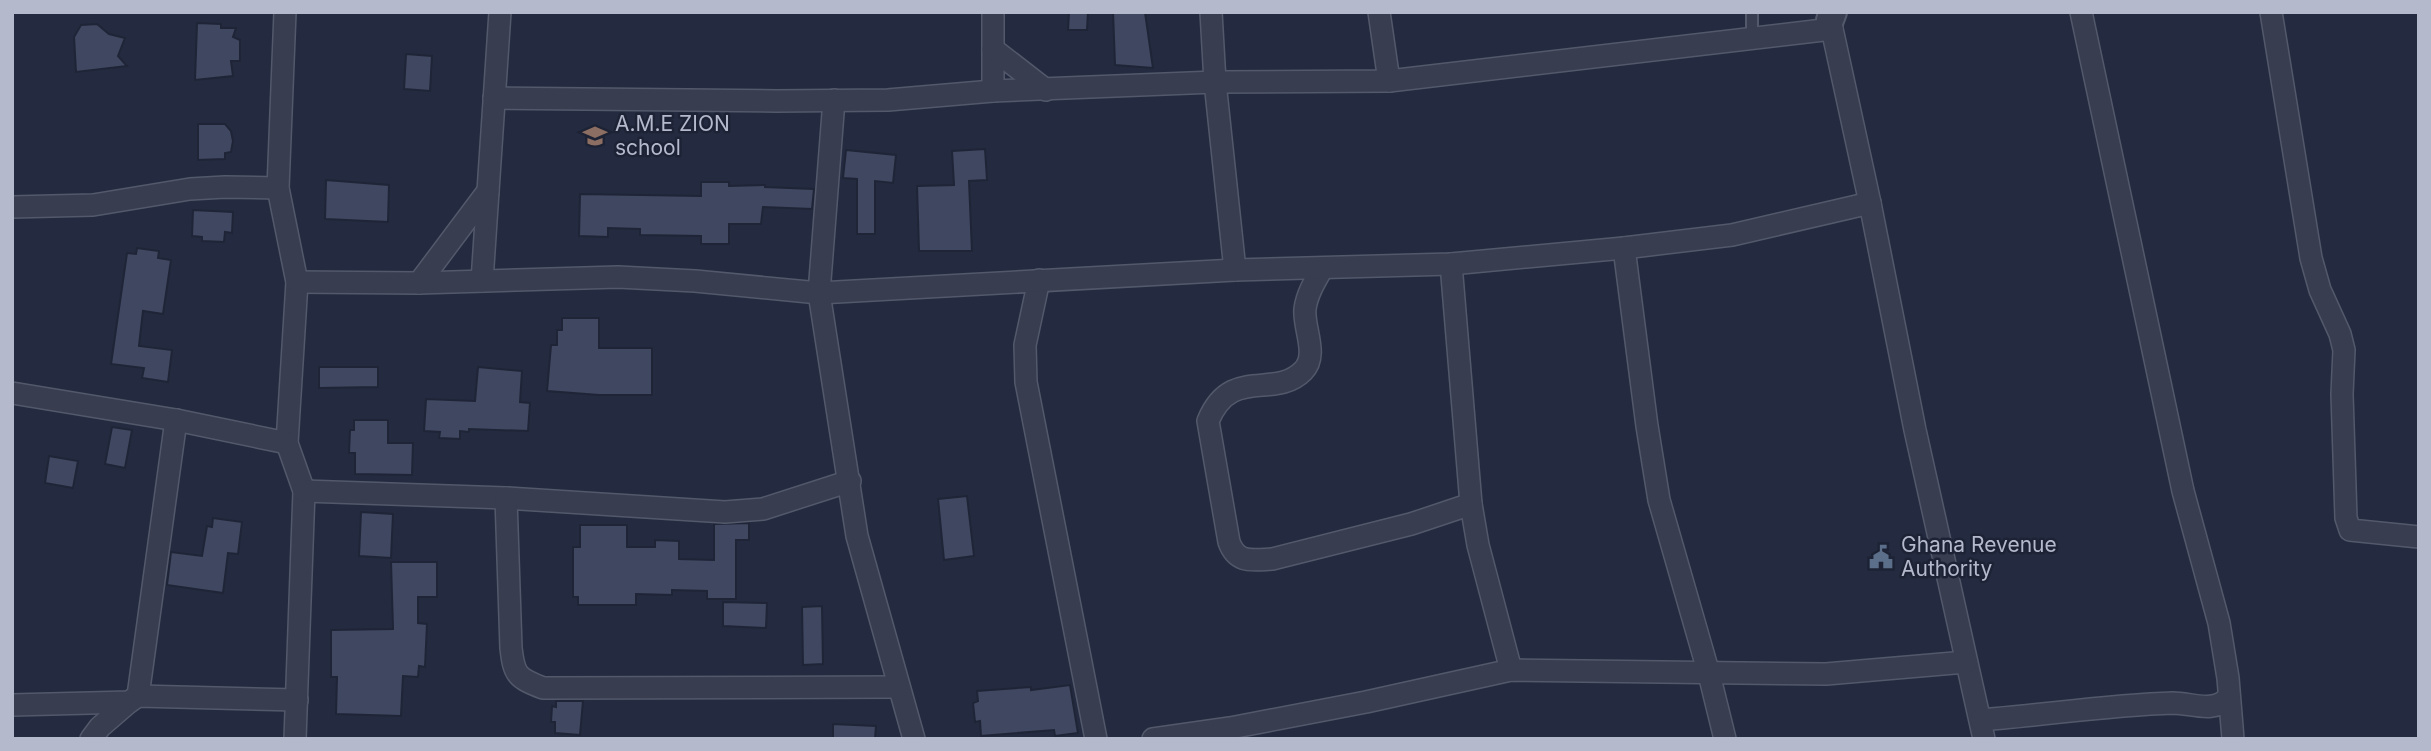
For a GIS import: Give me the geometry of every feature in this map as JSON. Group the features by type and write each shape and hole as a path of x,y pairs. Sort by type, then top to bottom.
{"street":[{"path":"285,12 278,188 297,282 287,443 304,491 295,739"},
{"path":"482,281 500,12"},
{"path":"993,12 993,91"},
{"path":"1211,12 1215,82 1235,270"},
{"path":"1379,12 1389,81"},
{"path":"2081,12 2183,491 2219,623 2233,739"},
{"path":"2272,12 2311,258 2320,290 2340,334 2344,350 2342,394 2346,518 2350,530 2419,537"},
{"path":"494,98 888,100 993,91 1215,82 1389,81 1752,40 1831,18 1915,430 1982,729 2173,703 2215,706 2229,697"},
{"path":"993,49 1046,90"},
{"path":"834,100 819,293 857,536 914,739"},
{"path":"12,207 93,205 190,189 278,188"},
{"path":"419,283 488,191"},
{"path":"297,282 419,283 618,277 695,281 819,293 1235,270 1451,264 1732,235 1870,203"},
{"path":"1623,248 1659,499 1725,739"},
{"path":"1451,264 1471,504 1478,545 1511,670"},
{"path":"1322,269 1305,307 1304,320 1311,352 1308,364 1302,372 1285,381 1246,386 1228,393 1217,404 1208,421 1233,553 1240,558 1272,559 1411,524 1471,504"},
{"path":"1039,280 1025,345 1026,382 1096,739"},
{"path":"12,393 176,420 287,443"},
{"path":"91,739 100,727 133,699 176,420"},
{"path":"304,491 506,498 726,512 763,509 849,481"},
{"path":"506,498 511,648 513,668 522,680 543,688 899,687"},
{"path":"1153,739 1230,728 1366,702 1511,670 1826,674 1966,662"},
{"path":"12,705 133,699 297,700"}],"lane":[{"path":"1752,12 1752,40"}],"building":[{"path":"1069,12 1088,12 1087,30 1068,30"},
{"path":"1113,12 1145,12 1153,68 1115,65"},
{"path":"197,23 236,28 233,37 240,40 240,61 231,61 233,76 195,80"},
{"path":"97,24 109,34 125,38 118,56 127,66 76,72 74,37 81,25"},
{"path":"406,54 432,56 430,91 404,89"},
{"path":"198,124 225,124 231,131 231,152 225,153 225,159 198,160"},
{"path":"985,149 987,180 969,181 972,251 919,251 917,186 954,185 952,151"},
{"path":"846,150 896,155 893,183 875,181 875,234 857,234 857,179 843,178"},
{"path":"326,180 389,185 388,222 325,219"},
{"path":"701,182 729,182 729,186 765,185 814,189 812,209 763,207 761,224 729,224 729,244 701,244 701,236 640,235 640,229 608,228 608,237 579,236 580,194 701,196"},
{"path":"193,210 233,212 232,233 225,232 224,242 202,241 202,237 192,236"},
{"path":"137,248 159,251 158,258 171,260 163,314 143,311 139,346 172,350 168,382 142,378 144,368 111,364 127,253 136,254"},
{"path":"562,318 599,318 599,348 652,348 652,395 547,391 551,345 557,345 557,330 562,330"},
{"path":"319,367 378,367 378,387 319,388"},
{"path":"478,367 522,371 520,402 530,403 528,431 469,429 469,432 460,431 460,439 439,438 440,432 424,431 426,399 475,401"},
{"path":"354,420 388,420 388,443 413,443 412,475 355,474 355,453 349,453 350,430 354,430"},
{"path":"112,427 132,430 125,468 105,464"},
{"path":"49,456 78,461 73,488 45,483"},
{"path":"967,496 974,556 944,560 938,499"},
{"path":"361,512 393,514 391,558 359,556"},
{"path":"213,518 242,522 238,554 228,553 223,593 167,585 171,552 202,556 207,526 212,527"},
{"path":"749,523 749,540 736,540 736,599 707,599 707,591 672,590 672,595 636,594 636,605 578,605 578,597 573,597 573,547 580,547 580,525 627,525 627,547 655,547 655,540 679,541 679,559 714,560 714,524"},
{"path":"391,562 437,562 437,597 418,597 418,623 427,624 425,667 419,666 418,677 403,676 401,716 336,714 337,677 331,677 331,630 393,629"},
{"path":"723,602 767,603 766,628 723,626"},
{"path":"822,606 823,664 803,665 802,607"},
{"path":"1070,685 1078,733 1055,736 1054,730 981,736 980,721 975,722 973,703 978,701 977,691 1031,687 1031,690"},
{"path":"556,701 583,701 580,735 555,733 555,722 551,722 552,706 556,707"},
{"path":"833,724 876,726 875,739 833,739"}],"place":[{"name":"A.M.E ZION school","path":"595,136"},
{"name":"Ghana Revenue Authority","path":"1881,557"}]}
